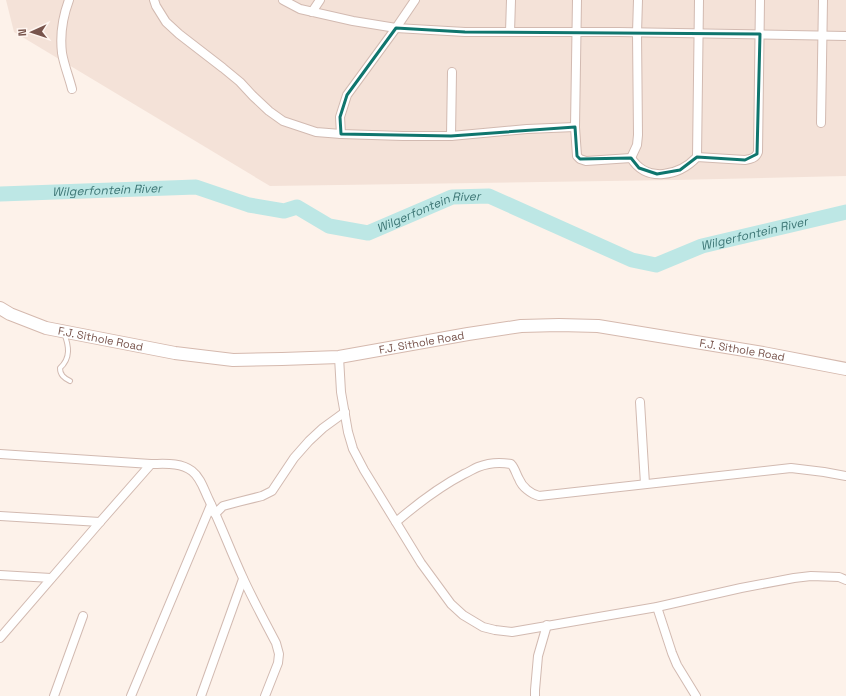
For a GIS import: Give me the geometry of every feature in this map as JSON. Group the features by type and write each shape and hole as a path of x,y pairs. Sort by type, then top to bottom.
{"street":[{"path":"69,0 61,40 62,54 72,89"},
{"path":"154,0 166,22 240,82 270,112 283,121 316,132 403,136 451,136 527,129 575,127"},
{"path":"284,0 300,9 354,21 396,28 465,32 699,33 846,36"},
{"path":"312,12 320,0"},
{"path":"341,134 340,117 347,95 396,28 414,0"},
{"path":"510,32 512,0"},
{"path":"577,0 575,127 577,156 580,159 592,161 631,158"},
{"path":"631,158 637,145 638,135 638,0"},
{"path":"697,157 699,0"},
{"path":"631,158 639,168 650,173 664,174 680,170 697,157 746,160 757,154 760,0"},
{"path":"821,123 823,0"},
{"path":"451,136 452,72"},
{"name":"F.J. Sithole Road","path":"0,308 10,314 46,328 175,353 232,360 339,357 506,328 560,325 598,326 763,353 846,369"},
{"path":"339,357 341,392 348,432 353,449 364,470 421,563 451,604 463,615 483,627 512,632 657,607 794,578 811,576 839,577 846,580"},
{"path":"640,402 645,484"},
{"path":"215,514 223,506 262,496 272,491 301,450 323,428 345,412"},
{"path":"0,454 151,464 172,464 193,472 198,477 243,579 276,643 279,654 278,663 265,696"},
{"path":"0,638 151,464"},
{"path":"396,522 418,503 440,488 477,467 492,464 511,464 522,484 536,495 792,468 846,476"},
{"path":"131,696 211,505"},
{"path":"0,516 100,522"},
{"path":"0,575 51,578"},
{"path":"201,696 243,579"},
{"path":"657,607 677,665 696,696"},
{"path":"54,696 83,616"},
{"path":"536,696 535,690 538,656 547,625"}],"lane":[{"path":"64,331 68,349 67,358 60,368 60,372 70,381"}],"highlighted area":[{"path":"396,28 465,32 760,34 757,154 745,160 697,157 680,170 657,174 639,168 631,158 580,159 577,156 575,127 451,136 341,134 340,117 347,95"}],"shaded area":[{"path":"6,0 846,0 846,176 270,186 14,32"}],"waterway":[{"name":"Wilgerfontein River","path":"0,194 196,187 249,205 284,211 297,207 329,226 368,233 452,197 489,196 632,260 656,265 702,246 846,212"}]}
